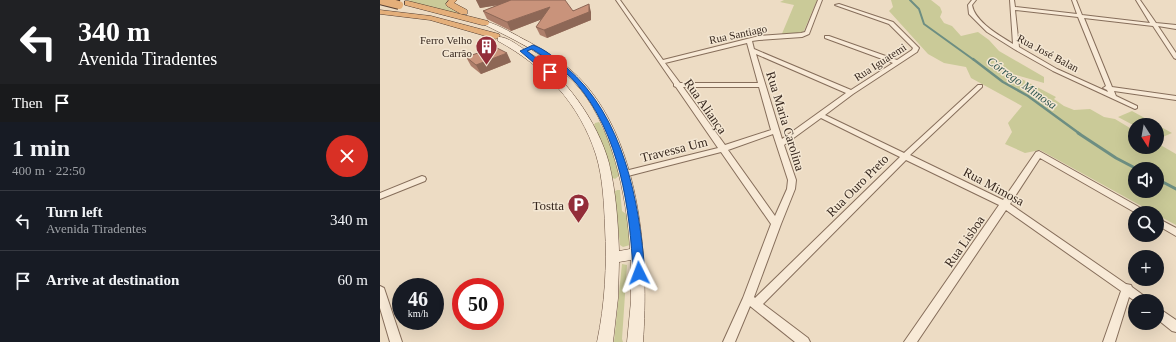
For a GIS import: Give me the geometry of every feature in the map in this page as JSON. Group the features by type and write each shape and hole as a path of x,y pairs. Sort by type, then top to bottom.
{"highway":[{"path":"380,2 385,0"},
{"path":"452,0 450,4 453,7 486,23"},
{"path":"380,2 401,2 486,23"},
{"path":"401,2 448,17 496,36"},
{"path":"380,12 431,18 496,36"}],"main road":[{"path":"486,23 533,47 555,61 578,81 595,104 616,146 625,178 636,234 638,253 638,315 635,342"},
{"path":"496,36 535,59 558,80 586,124 602,156 607,187 613,258 610,309 606,342"},
{"path":"523,51 533,47"},
{"path":"586,124 603,119"},
{"path":"607,187 625,178"},
{"path":"613,258 638,253"}],"street":[{"name":"Rua Aliança","path":"618,0 662,62 676,85 776,224"},
{"name":"Rua Santiago","path":"662,62 749,40 768,37 796,37 807,33 820,0"},
{"name":"Rua José Balan","path":"974,0 970,9 973,17 989,31 1055,70 1135,108"},
{"path":"1012,0 1016,48"},
{"path":"1074,0 1113,97"},
{"path":"1138,0 1176,56"},
{"name":"Rua Iguatemi","path":"780,144 851,93 915,51 916,48 895,26 886,21 837,5"},
{"path":"1012,8 1176,27"},
{"path":"827,37 897,62"},
{"name":"Rua Maria Carolina","path":"729,342 752,301 776,224 791,189 792,180 775,131 749,40"},
{"path":"752,50 851,93"},
{"path":"676,85 762,85"},
{"path":"1088,85 1176,98"},
{"name":"Rua Ouro Preto","path":"752,301 980,86"},
{"name":"Rua Mimosa","path":"820,115 904,157 1004,204 1134,294"},
{"name":"Travessa Um","path":"625,178 722,149 775,131"},
{"name":"Rua Lisboa","path":"910,342 1039,154 1131,206"},
{"path":"380,196 422,179"},
{"path":"1164,225 1176,232"},
{"path":"1109,342 1127,288"},
{"path":"380,291 396,342"},
{"path":"752,301 804,342"},
{"path":"1164,318 1176,327"}],"green space":[{"path":"448,0 446,6 461,15 406,1"},
{"path":"784,0 817,0 803,33 781,36 794,5 780,2"},
{"path":"891,0 931,0 940,7 942,12 940,17 944,23 952,26 961,36 978,32 989,40 999,51 1044,77 1044,83 1016,76 1056,97 1054,99 1064,106 1074,110 1090,109 1104,117 1115,119 1128,127 1128,154 1164,154 1164,147 1176,154 1176,225 1164,219 1164,206 1141,206 1040,150 1025,153 1005,144 1012,132 1008,123 1022,106 971,78 966,67 944,63 928,54 889,11 893,7"},
{"path":"1132,111 1145,118 1128,118 1128,122 1118,117"},
{"path":"599,122 610,142 620,175 615,179 611,177 604,148 594,125 595,123"},
{"path":"1164,129 1172,133 1164,136"},
{"path":"620,190 622,211 629,216 630,245 623,247 620,245 614,192"},
{"path":"622,264 627,265 623,342 614,342"}],"building":[{"path":"511,0 565,0 573,11 589,4 589,12 544,30 536,27 550,7 507,22 483,11"},
{"path":"482,45 491,45 507,53 476,65 466,57 484,51 482,49 484,48"}],"waterway":[{"name":"Córrego Mimosa","path":"910,0 919,9 924,24 974,60"},
{"name":"Córrego Mimosa","path":"973,59 1003,82 1028,96 1080,134"},
{"name":"Córrego Mimosa","path":"1078,133 1128,164"},
{"name":"Córrego Mimosa","path":"1164,183 1176,189"}],"place":[{"name":"Ferro Velho Carrão","path":"487,66"},
{"name":"Tostta","path":"579,224"}],"route":[{"path":"550,72 523,51 533,47 555,61 585,88 595,104 616,146 630,200 636,234 639,273"}]}
